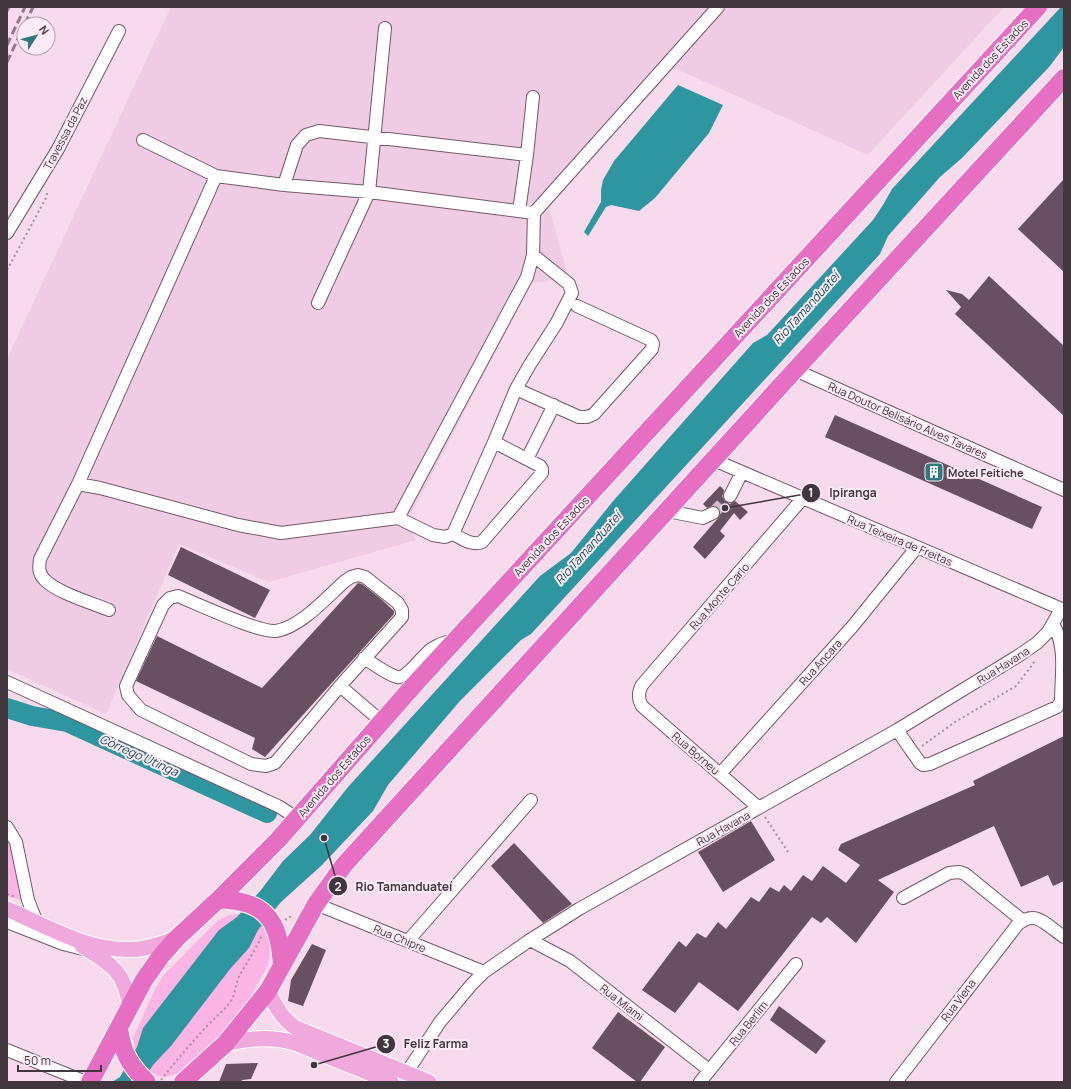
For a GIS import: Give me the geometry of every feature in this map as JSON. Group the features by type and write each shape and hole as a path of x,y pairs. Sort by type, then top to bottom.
{"highway":[{"name":"Avenida dos Estados","path":"90,1082 152,968 177,938 219,899 291,814 381,721 1038,7"},
{"path":"182,1082 225,1044 268,991 305,922 344,865 795,370 1064,78"},
{"path":"219,899 247,904 256,907 264,913 278,933 282,966"},
{"path":"119,1028 122,1044 127,1057 132,1066 148,1082"}],"main road":[{"path":"7,909 66,936 91,945 110,948 137,949 151,947 177,938"},
{"path":"66,936 104,960 118,973 126,988 130,1007"},
{"path":"268,991 282,1016 289,1024 296,1028 429,1082"},
{"path":"225,1044 252,1038 284,1040 295,1043 391,1082"}],"street":[{"path":"398,518 527,277 533,255 534,213 718,7"},
{"path":"318,302 369,192 385,28"},
{"name":"Travessa da Paz","path":"7,233 58,149 119,31"},
{"path":"519,211 533,97"},
{"path":"284,185 298,145 306,135 319,131 527,155"},
{"path":"143,140 216,176 284,185 369,192 534,213"},
{"path":"109,610 56,588 43,579 38,568 40,559 78,484 216,176"},
{"path":"78,484 100,488 238,525 281,532 398,518 433,535 445,538 453,534 516,389 528,366 556,324 572,293 569,284 533,255"},
{"path":"516,389 579,417 587,417 594,414 652,349 653,344 651,340 577,306"},
{"name":"Rua Doutor Belisário Alves Tavares","path":"795,370 1064,490"},
{"path":"528,459 554,405"},
{"path":"453,534 471,544 482,542 542,473 540,466 494,442"},
{"name":"Rua Teixeira de Freitas","path":"714,460 1063,609"},
{"path":"730,496 742,472"},
{"name":"Rua Monte Carlo","path":"639,695 642,685 803,498"},
{"path":"667,511 703,518 713,514"},
{"name":"Rua Ancara","path":"720,774 852,627 917,547"},
{"path":"358,575 365,577 398,603 402,610 402,617 340,686 275,763 266,766 251,764 141,710 128,696 126,686 164,605 170,598 178,596 260,629 276,631 291,626 304,619 345,581 358,575"},
{"name":"Rua Havana","path":"407,1072 459,997 484,972 579,908 897,730 1018,656 1037,643 1048,632 1063,609"},
{"path":"897,730 920,763 923,765 930,764 1060,705 1062,658 1061,642 1059,634 1053,624"},
{"path":"364,658 398,677 404,676 432,648 456,639"},
{"path":"7,682 291,814"},
{"path":"340,686 381,721"},
{"name":"Rua Borneu","path":"639,695 639,701 642,706 759,808"},
{"path":"408,941 531,800"},
{"path":"7,827 16,842 28,900 38,923"},
{"path":"903,898 949,873 959,872 965,874 1023,921 1033,918 1039,919 1064,937"},
{"name":"Rua Chipre","path":"316,904 484,972"},
{"name":"Rua Viena","path":"896,1082 1013,928 1023,921"},
{"path":"7,922 63,944 91,952"},
{"name":"Rua Miami","path":"530,940 570,961 710,1070"},
{"name":"Rua Berlim","path":"700,1082 796,964"},
{"path":"7,1050 86,1082"}],"path":[{"path":"7,270 46,198"},
{"path":"913,752 955,722 1016,686 1033,664 1038,649 1037,643"},
{"path":"759,808 788,852"},
{"path":"159,1082 183,1052 209,1024 225,1010 233,996 237,981 259,943 263,932 272,923 293,915 305,922"}],"shaded area":[{"path":"171,7 1004,7 868,155 674,68 549,207 569,279 532,283 407,522 416,540 269,582 179,544 106,714 7,669 7,359"},
{"path":"7,835 10,840 23,898 21,900 7,896"},
{"path":"241,914 255,921 265,929 270,943 270,957 266,969 249,999 228,1027 201,1056 179,1073 166,1077 157,1076 141,1066 135,1050 133,1038 154,991 163,976 217,921 229,915"}],"water":[{"path":"1061,7 1064,7 1064,47 1050,66 962,158 940,177 888,236 880,254 531,634 521,640 460,701 388,785 373,811 322,865 281,902 258,930 249,948 230,969 171,1046 153,1065 142,1082 112,1082 120,1077 137,1047 143,1028 219,930 237,917 261,890 283,861 310,835 348,787 540,576 571,553 614,500 753,343 767,335 873,220 892,189"},
{"path":"678,85 723,105 709,133 655,198 639,211 611,205 606,207 588,236 584,232 601,202 603,180 614,161"}],"building":[{"path":"1064,179 1064,272 1018,229"},
{"path":"989,276 1064,346 1064,416 955,314 961,307 946,290 962,294 969,300"},
{"name":"Motel Feitiche","path":"835,415 1042,507 1032,529 825,437"},
{"path":"720,486 724,490 724,500 730,503 735,501 748,512 740,520 734,513 720,531 725,536 705,559 693,547 719,517 720,510 717,507 713,506 707,508 703,504"},
{"path":"181,547 270,590 255,618 168,575"},
{"path":"358,583 362,584 381,599 394,611 394,614 265,757 252,749 255,738 136,681 157,636 262,688"},
{"path":"1064,736 1064,881 1053,886 1048,875 1021,887 994,826 878,880 894,892 856,943 827,917 821,923 812,917 738,1011 699,982 675,1013 642,990 679,941 686,947 697,933 706,938 718,922 726,929 751,897 759,902 770,887 779,892 784,885 791,891 803,875 812,881 823,866 846,883 860,865 838,850 841,844 975,785 973,781"},
{"path":"751,821 775,860 723,892 698,852"},
{"path":"514,843 572,904 543,923 491,866"},
{"path":"312,944 326,950 303,1006 288,1001 291,980"},
{"path":"779,1006 826,1041 816,1054 770,1020"},
{"path":"618,1012 665,1047 640,1082 637,1082 592,1048"},
{"path":"258,1063 251,1079 242,1080 241,1082 219,1082 226,1064"}],"waterway":[{"name":"Córrego Utinga","path":"7,708 32,716 67,722 267,813"}],"tunnel":[{"path":"713,513 730,496"}],"railway":[{"path":"7,11 9,7"},
{"path":"7,45 25,7"},
{"path":"29,16 33,7"},
{"path":"7,62 16,43"}],"place":[{"name":"Motel Feitiche","path":"934,472"},
{"name":"Ipiranga","path":"725,508"},
{"name":"Rio Tamanduateí","path":"324,838"},
{"name":"Feliz Farma","path":"314,1065"}]}
